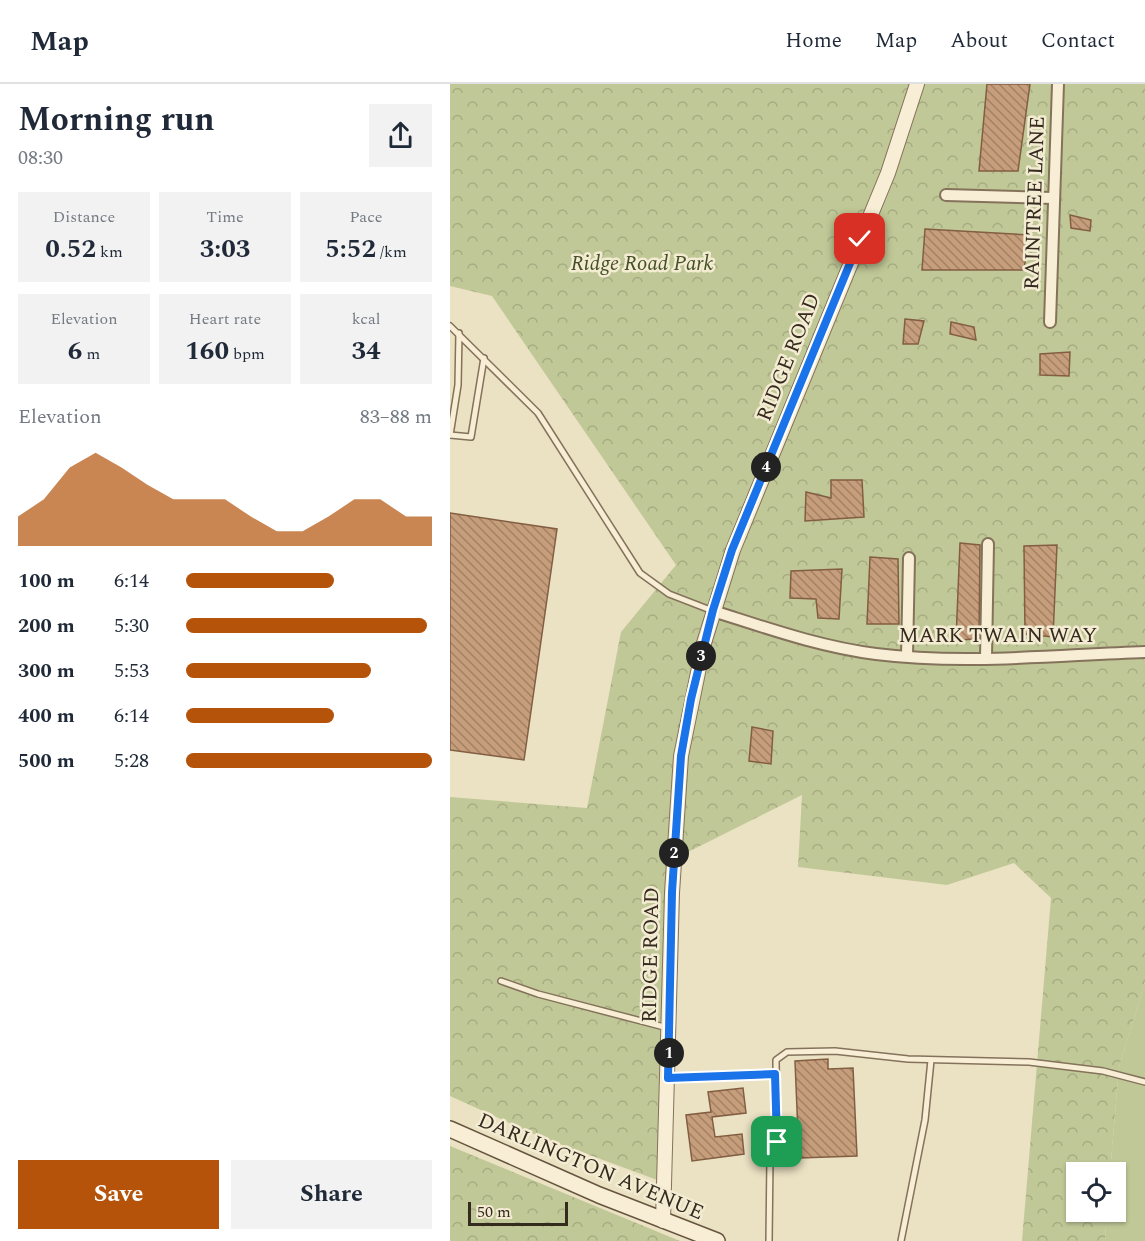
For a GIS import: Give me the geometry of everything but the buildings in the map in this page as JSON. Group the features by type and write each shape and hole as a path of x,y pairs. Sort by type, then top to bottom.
{"main road":[{"name":"DARLINGTON AVENUE","path":"450,1129 663,1221 717,1241"}],"street":[{"name":"RIDGE ROAD","path":"663,1221 672,892 681,756 691,699 713,610 732,550 888,173 917,84"},
{"name":"RAINTREE LANE","path":"1050,322 1058,84"},
{"path":"946,195 1053,198"},
{"path":"986,657 988,544"},
{"path":"907,656 909,558"},
{"name":"MARK TWAIN WAY","path":"713,610 828,645 907,656 986,657 1145,652"}],"lane":[{"path":"450,326 538,413 640,573 669,594 713,610"},
{"path":"459,333 458,385 450,435 471,437 484,358"},
{"path":"501,981 538,994 670,1028"},
{"path":"770,1241 770,1158 777,1142 776,1060 787,1052 835,1051 857,1056 1029,1062 1103,1071 1145,1082"},
{"path":"901,1241 925,1120 931,1060"},
{"path":"668,1078 775,1074"}],"green space":[{"name":"Ridge Road Park","path":"450,84 1145,84 1145,982 1119,1067 1111,1162 1066,1162 1066,1222 1106,1222 1105,1241 1022,1241 1051,898 1014,863 947,885 798,867 802,795 678,857 660,1181 538,1136 450,1096 450,797 587,808 621,632 676,565 492,296 450,286"},
{"path":"1145,982 1145,1241 1105,1241 1106,1222 1126,1222 1126,1162 1111,1162 1119,1067"},
{"path":"450,1146 680,1241 450,1241"}],"route":[{"path":"777,1142 775,1074 668,1078 673,942 672,892 681,756 704,643 732,550 860,239"}]}
